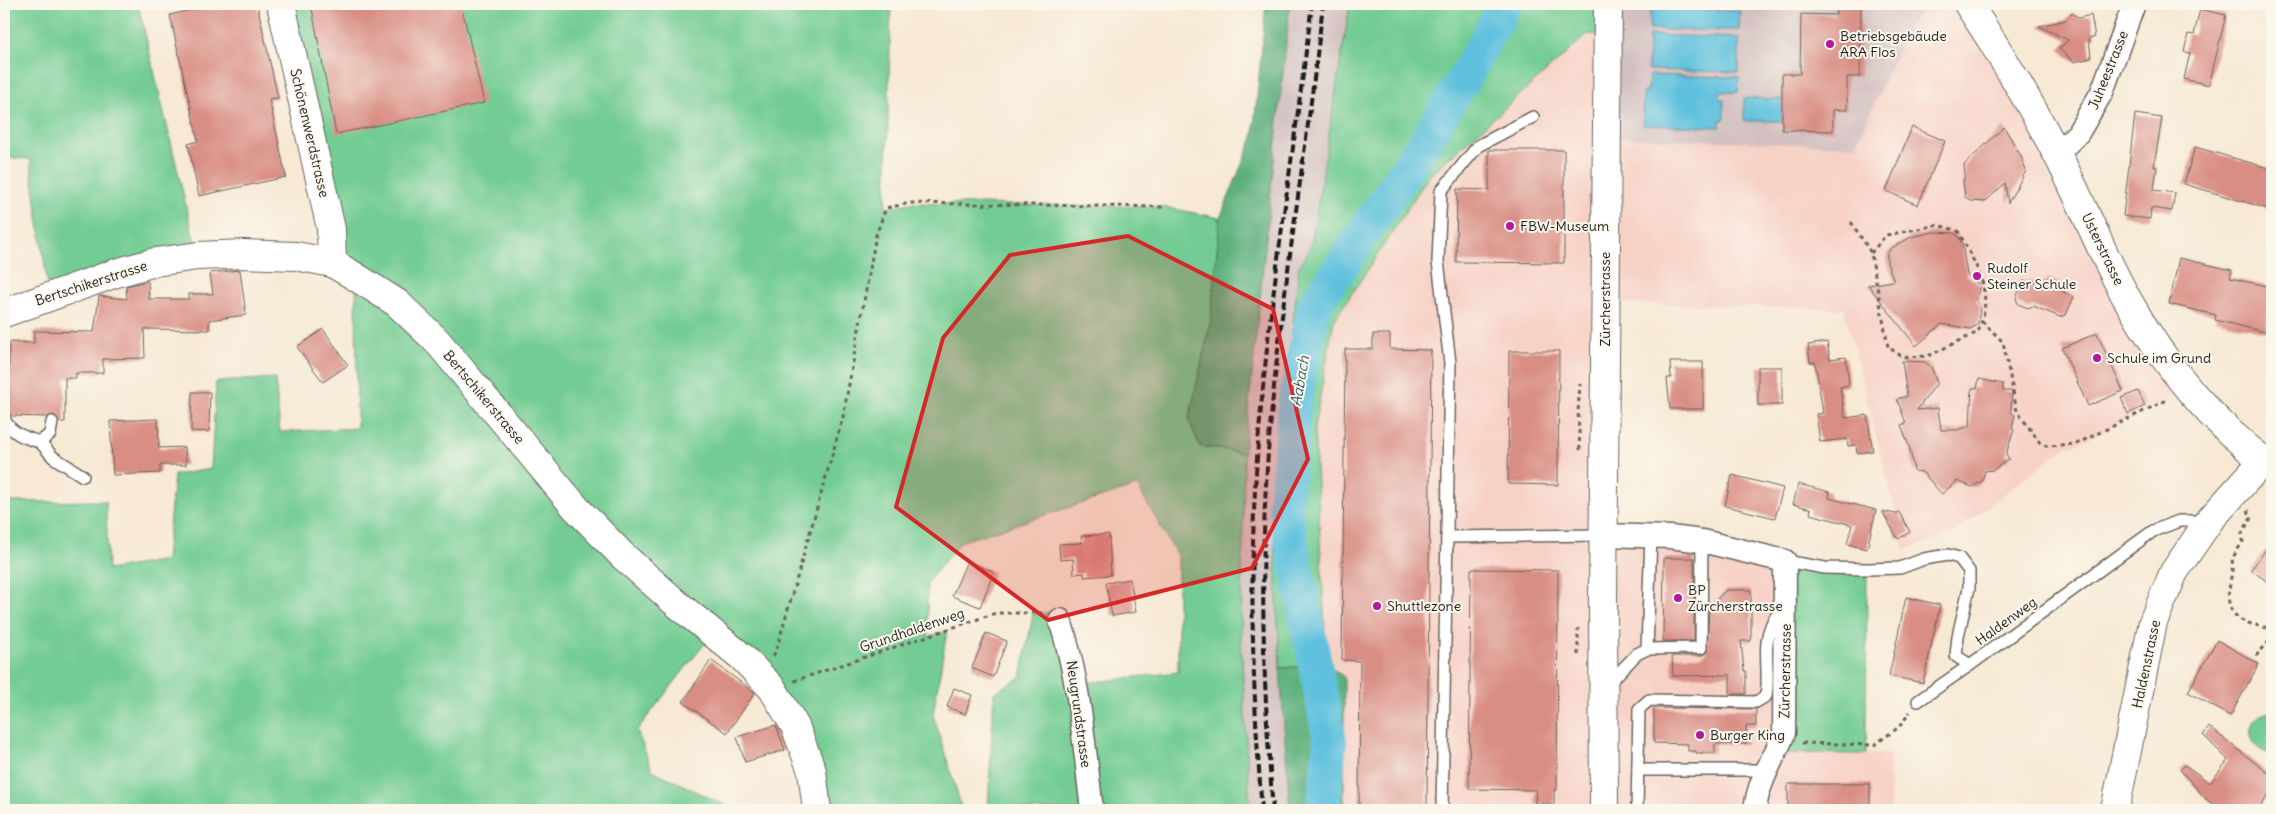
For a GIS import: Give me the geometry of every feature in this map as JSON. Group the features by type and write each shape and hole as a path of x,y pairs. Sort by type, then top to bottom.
{"street":[{"name":"Schönenwerdstrasse","path":"280,4 331,229 332,263"},
{"name":"Zürcherstrasse","path":"1604,810 1608,4"},
{"name":"Usterstrasse","path":"1968,4 2057,154 2125,296 2167,364 2187,389 2231,434 2268,464"},
{"name":"Juheestrasse","path":"2057,154 2078,133 2102,92 2134,4"},
{"name":"Bertschikerstrasse","path":"4,312 116,273 155,262 198,256 244,254 296,256 332,263 397,303 437,340 583,515 623,556 677,604 742,657 766,681 795,726 812,771 817,810"},
{"name":"Haldenstrasse","path":"2115,810 2153,622 2174,572 2209,521 2268,464"},
{"path":"1604,535 1651,536 1702,541 1786,560"},
{"name":"Zürcherstrasse","path":"1755,810 1757,794 1766,770 1784,733 1786,560"},
{"name":"Neugrundstrasse","path":"1060,620 1070,651 1076,684 1092,810"}],"lane":[{"path":"1442,810 1450,363 1438,261 1441,191 1478,146 1533,118"},
{"path":"4,418 9,427 20,436 40,442 53,456 83,476"},
{"path":"40,442 50,434 52,422"},
{"name":"Haldenweg","path":"1786,560 1825,568 1867,569 1900,568 1924,559 1948,555 1959,558 1969,571 1970,588 1958,636 1956,656 1970,665 2154,531 2179,521 2209,521"},
{"path":"1448,537 1604,535"},
{"path":"1647,649 1651,536"},
{"path":"1604,688 1637,654 1647,649 1701,648 1702,541"},
{"path":"1637,810 1639,709 1649,700 1756,702 1766,696 1770,626 1786,601"},
{"path":"1918,702 1970,665"},
{"path":"1638,770 1766,770"}],"path":[{"path":"766,681 843,417 876,236 886,208 910,203 1164,206"},
{"path":"1851,222 1871,253 1888,347 1903,357 1928,356 1978,332 1986,309 1982,277 1958,232 1938,225 1886,235 1871,253"},
{"path":"1982,320 2003,342 2016,411 2033,437 2047,446 2076,444 2187,389"},
{"path":"2249,512 2251,518 2242,533 2244,541 2232,559 2228,602 2230,608 2240,620 2266,627 2272,631"},
{"name":"Grundhaldenweg","path":"766,681 938,634 996,613 1048,613 1060,620"},
{"path":"2256,656 2272,638"},
{"path":"1780,743 1874,744 1899,727 1918,702"}],"highlighted area":[{"path":"1128,236 1273,309 1308,459 1252,568 1048,620 896,507 943,338 1010,255"}],"shaded area":[{"path":"1290,4 1350,4 1311,246 1299,267 1273,508 1280,668 1290,810 1250,810 1241,642 1244,453"},
{"path":"1608,4 1931,4 1920,12 1907,29 1856,146 1606,137"},
{"path":"1931,4 1968,4 2187,389 2076,444 2066,446 1954,533 1905,550 1844,309 1606,303 1604,535 1785,561 1777,753 1890,754 1890,810 1344,810 1344,677 1327,665 1314,428 1334,321 1429,176 1588,34 1907,29 1920,12"}],"green space":[{"path":"4,4 138,4 198,256 49,296 30,159 4,158"},
{"path":"281,4 891,4 886,208 910,203 1164,207 1220,218 1211,320 1189,420 1200,446 1244,453 1241,642 1250,810 988,810 817,810 795,726 713,633 637,730 652,770 735,810 4,810 4,500 10,502 106,501 108,570 166,560 174,475 211,469 216,382 275,378 280,432 357,428 356,277 332,263","holes":["1137,486 1178,557 1178,672 1077,684 1060,620 1048,613 1033,614 1021,677 994,693 988,810 962,809 933,714 947,631 928,637 927,583 960,542"]},
{"path":"1266,4 1290,4 1244,453 1200,446 1189,420 1211,320 1220,218 1253,137"},
{"path":"1350,4 1608,4 1608,35 1588,34 1429,176 1334,321 1314,428 1327,665 1280,668 1273,508 1299,267 1311,246"},
{"path":"1785,561 1867,569 1866,754 1777,753"},
{"path":"1327,665 1344,677 1344,810 1290,810 1280,668"},
{"path":"2272,712 2272,754 2270,754 2255,745 2251,731 2252,724 2256,718"}],"water":[{"path":"1650,9 1740,11 1739,30 1649,30"},
{"path":"1649,35 1739,38 1739,72 1648,70"},
{"path":"1649,75 1739,77 1738,92 1720,92 1720,99 1724,99 1724,120 1720,120 1720,127 1643,125 1643,91 1648,91"},
{"path":"1744,98 1782,99 1782,121 1744,121"}],"building":[{"path":"199,4 257,4 278,98 269,99 286,177 199,196 188,144 198,141 170,15 200,8"},
{"path":"311,4 461,4 484,103 336,134"},
{"name":"Betriebsgebäude ARA Flos","path":"1836,4 1861,4 1860,77 1847,77 1847,110 1833,110 1833,131 1782,130 1782,74 1800,74 1801,14 1836,15"},
{"path":"2200,9 2226,15 2209,85 2184,79 2190,53 2184,52 2188,34 2194,35"},
{"path":"2072,13 2079,18 2091,15 2095,37 2089,38 2091,58 2074,62 2059,49 2068,40 2039,26 2066,20"},
{"path":"2135,114 2162,118 2154,166 2157,167 2154,190 2175,193 2172,211 2151,208 2150,219 2123,216"},
{"path":"1912,127 1945,141 1918,205 1886,191"},
{"path":"2004,127 2021,156 2026,171 2008,203 2005,183 1985,202 1970,201 1965,197 1964,165"},
{"path":"2195,147 2272,169 2272,210 2184,184"},
{"name":"FBW-Museum","path":"1489,150 1564,150 1564,263 1456,262 1457,189 1489,190"},
{"path":"1934,232 1953,233 1957,235 1962,243 1967,275 1980,285 1976,301 1980,307 1978,324 1971,329 1942,324 1916,346 1868,285 1894,281 1887,263 1887,254 1890,249 1911,237"},
{"path":"2179,258 2232,270 2230,278 2272,287 2272,299 2265,332 2215,320 2216,315 2169,304"},
{"path":"240,270 246,315 209,320 209,330 144,329 145,358 103,359 103,373 76,373 76,378 65,378 65,422 59,422 54,415 47,417 12,416 9,412 9,342 34,343 34,331 94,332 99,296 127,299 126,286 148,281 149,299 189,299 189,294 213,294 210,273"},
{"path":"2048,278 2061,284 2061,291 2074,297 2066,315 2060,317 2033,306 2028,308 2018,304 2016,298 2023,281 2046,282"},
{"path":"323,329 348,365 323,382 297,347"},
{"path":"2097,333 2123,391 2088,406 2062,348"},
{"path":"1373,334 1390,334 1390,349 1431,350 1427,810 1359,810 1360,661 1342,660 1345,349 1373,349"},
{"path":"1827,342 1830,359 1846,357 1849,385 1840,387 1845,418 1867,415 1873,451 1857,453 1856,445 1848,446 1847,439 1820,442 1816,414 1823,413 1815,362 1810,362 1808,345"},
{"path":"1509,351 1559,351 1558,485 1508,484"},
{"path":"1902,361 1925,362 1931,367 1937,383 1917,410 1938,408 1941,430 1958,430 1970,426 1972,388 1977,388 1979,379 2003,384 2003,391 2012,391 2011,412 2015,415 2012,429 2014,430 2006,454 2009,459 1993,470 1985,471 1982,481 1972,487 1957,481 1942,494 1922,472 1914,471 1910,449 1901,425 1906,423 1897,399 1907,396"},
{"path":"1670,362 1703,362 1703,409 1670,409 1667,378 1671,378"},
{"path":"1758,367 1782,367 1782,405 1758,405"},
{"path":"2138,391 2145,406 2128,414 2121,398"},
{"path":"192,392 210,392 209,432 191,431"},
{"path":"158,419 159,448 185,447 186,465 160,465 160,473 113,475 110,421"},
{"path":"1732,475 1783,488 1775,518 1725,506"},
{"path":"1798,484 1830,492 1829,498 1876,510 1867,549 1847,544 1852,525 1810,514 1811,509 1793,504"},
{"path":"1882,511 1895,514 1899,512 1910,532 1898,539"},
{"path":"1109,534 1111,575 1084,577 1084,573 1074,574 1073,559 1060,560 1059,544 1082,543 1081,536"},
{"path":"2272,541 2272,585 2251,570"},
{"path":"1664,558 1694,558 1694,641 1663,641"},
{"path":"967,561 994,572 980,607 952,596"},
{"path":"1471,569 1558,570 1557,790 1554,790 1554,804 1535,804 1536,790 1469,789"},
{"path":"1130,579 1136,612 1112,616 1106,583"},
{"path":"1726,590 1751,590 1751,641 1741,641 1744,671 1746,671 1746,694 1730,694 1730,675 1673,676 1672,656 1701,656 1707,652 1709,608"},
{"path":"1906,597 1940,605 1923,683 1889,676"},
{"path":"986,633 1007,641 993,677 972,668"},
{"path":"2217,640 2259,664 2230,716 2188,692"},
{"path":"711,660 755,693 727,733 683,702"},
{"path":"954,688 972,695 965,714 947,707"},
{"name":"Burger King","path":"1654,708 1756,709 1756,726 1746,726 1746,744 1715,744 1715,753 1696,753 1696,751 1688,751 1688,744 1654,743"},
{"path":"776,725 785,750 745,762 737,737"},
{"path":"2209,727 2272,776 2272,790 2258,810 2221,810 2206,799 2180,770 2185,765 2210,783 2228,760 2203,735"},
{"path":"1788,784 1870,784 1870,810 1788,810"}],"waterway":[{"name":"Aabach","path":"1323,810 1330,741 1285,509 1295,400 1314,306 1425,142 1472,65 1505,4"}],"railway":[{"path":"1262,810 1256,726 1252,600 1256,473 1266,355 1312,4"},
{"path":"1273,810 1265,672 1263,579 1266,486 1280,331 1323,4"}],"place":[{"name":"Betriebsgebäude ARA Flos","path":"1830,44"},
{"name":"FBW-Museum","path":"1510,226"},
{"name":"Rudolf Steiner Schule","path":"1977,276"},
{"name":"Schule im Grund","path":"2097,358"},
{"name":"BP Zürcherstrasse","path":"1678,598"},
{"name":"Shuttlezone","path":"1377,606"},
{"name":"Burger King","path":"1700,735"}]}
